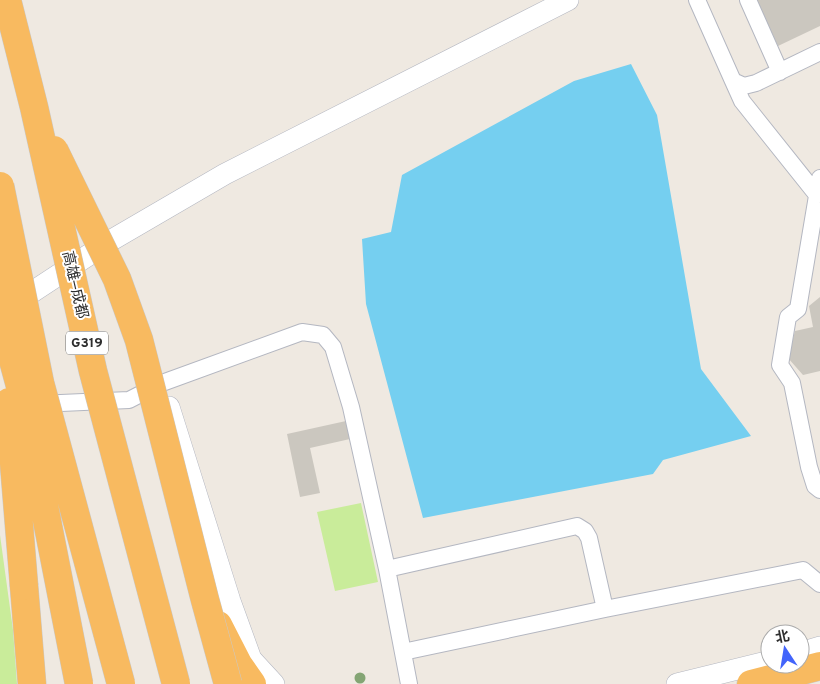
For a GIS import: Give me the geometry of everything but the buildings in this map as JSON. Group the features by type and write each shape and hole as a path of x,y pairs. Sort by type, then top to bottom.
{"highway":[{"name":"高雄—成都","path":"7,0 34,107 93,371 176,684"},
{"path":"34,107 116,279 139,340 228,684"},
{"path":"0,186 40,383 121,684"},
{"path":"0,265 8,399 32,684"},
{"path":"4,325 22,393 79,684"},
{"path":"205,600 238,664 252,684"},
{"path":"751,684 820,666"}],"street":[{"path":"4,325 110,241 225,174 568,0"},
{"path":"697,0 742,100 817,195"},
{"path":"748,0 780,72"},
{"path":"734,81 744,86 756,83 820,52"},
{"path":"754,114 756,83"},
{"path":"802,175 820,170"},
{"path":"820,178 798,309 788,317 780,365 792,383 808,467 815,486 820,490"},
{"path":"110,241 162,383 227,591 251,659 274,684"},
{"path":"0,423 34,404 129,400 162,383 302,332 323,335 333,347 351,407 387,568 409,684"},
{"path":"387,568 577,526 585,530 589,538 605,609"},
{"path":"403,652 605,609 803,570 820,584"},
{"path":"678,684 760,664"}],"green space":[{"path":"361,503 378,582 335,591 317,512"},
{"path":"0,535 13,630 17,684 0,684"}],"water":[{"path":"631,64 657,115 701,369 751,436 663,460 653,474 423,518 366,304 362,239 391,232 402,175 574,81"}]}
